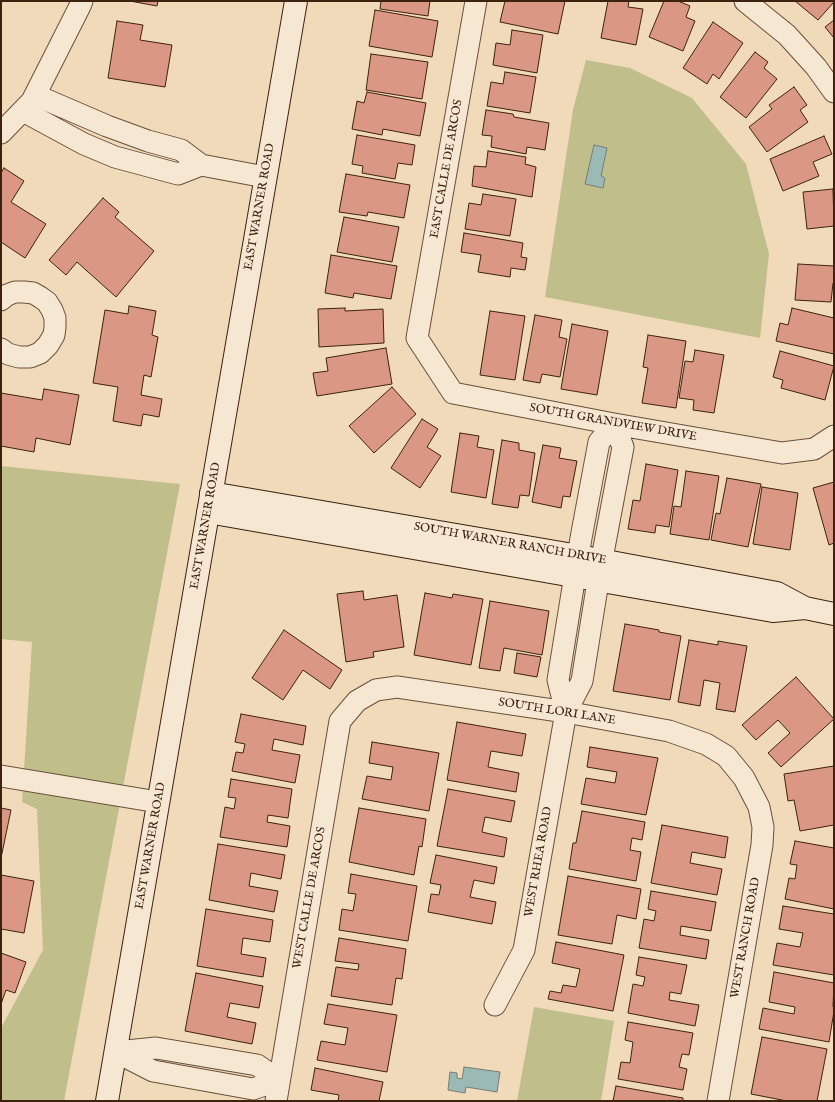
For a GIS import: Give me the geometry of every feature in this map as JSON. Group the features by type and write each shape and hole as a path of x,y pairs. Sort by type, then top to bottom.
{"main road":[{"name":"EAST WARNER ROAD","path":"107,1101 296,1"},
{"name":"SOUTH WARNER RANCH DRIVE","path":"210,502 600,570 773,611 805,608 834,614"}],"street":[{"path":"1,133 29,103 82,1"},
{"name":"EAST CALLE DE ARCOS","path":"417,338 476,1"},
{"path":"745,1 787,36 816,67 834,92"},
{"path":"29,103 181,150 201,165 265,177"},
{"path":"29,103 84,144 115,157 143,166 178,174 201,165"},
{"path":"100,151 111,128"},
{"path":"1,300 7,295 15,292 33,293 47,302 55,318 55,327 54,335 48,345 40,353 30,357 19,357 8,354 1,349"},
{"name":"SOUTH GRANDVIEW DRIVE","path":"417,338 453,393 614,424 782,453 814,449 834,436"},
{"name":"WEST RHEA ROAD","path":"495,1005 524,950 566,712 582,681 600,570 623,447 614,424 599,442 558,680 566,712"},
{"name":"SOUTH LORI LANE","path":"357,701 376,690 397,687 566,712 669,731 706,744 726,756 744,778"},
{"name":"WEST CALLE DE ARCOS","path":"276,1101 340,721 357,701"},
{"path":"1,776 158,802"},
{"name":"WEST RANCH ROAD","path":"718,1101 762,845 763,827 759,807 744,778"},
{"path":"116,1052 153,1071 245,1087 253,1088 279,1080"}],"shaded area":[{"path":"586,60 630,68 692,98 746,164 769,254 760,338 545,297 573,110"},
{"path":"1,466 180,484 64,1101 1,1101 1,1028 43,950 37,809 22,802 32,642 1,639"},
{"path":"534,1007 614,1021 601,1101 517,1101"}],"water":[{"path":"594,145 607,148 601,176 605,178 603,188 585,184"},
{"path":"464,1067 500,1072 497,1092 466,1087 465,1093 448,1090 450,1072 457,1073 457,1078 462,1079"}],"building":[{"path":"130,1 158,1 157,6"},
{"path":"381,1 430,1 428,16 380,9"},
{"path":"505,1 565,1 558,34 500,22"},
{"path":"608,1 629,1 628,7 643,9 636,45 601,38"},
{"path":"664,1 678,1 690,6 686,17 695,21 683,51 649,37"},
{"path":"795,1 834,1 834,2 818,20"},
{"path":"375,10 438,21 432,57 369,46"},
{"path":"834,20 834,38 825,27"},
{"path":"117,21 143,25 140,40 172,45 165,87 108,78"},
{"path":"713,22 743,43 719,79 713,74 707,84 683,68"},
{"path":"512,30 543,35 537,73 493,65 496,43 510,45"},
{"path":"755,52 768,62 764,68 777,79 746,118 720,97"},
{"path":"371,54 428,62 422,99 366,90"},
{"path":"505,72 536,77 530,113 487,106 491,82 503,84"},
{"path":"794,87 807,105 800,110 808,122 767,152 749,127 772,109 769,105"},
{"path":"367,92 426,103 420,136 383,129 382,135 352,129 357,101 364,103"},
{"path":"486,110 513,114 514,117 549,123 545,150 527,147 526,154 491,147 492,136 482,135"},
{"path":"357,135 415,145 412,165 398,163 395,179 362,173 363,166 352,164"},
{"path":"824,136 832,154 813,162 819,176 783,191 770,159"},
{"path":"488,151 526,157 525,164 536,167 532,197 472,186 474,166 486,167"},
{"path":"4,168 24,181 11,202 46,224 25,258 1,242 1,173"},
{"path":"346,174 410,185 404,218 368,212 367,216 339,212"},
{"path":"833,189 834,226 807,229 803,192"},
{"path":"483,194 516,199 510,236 465,229 469,203 481,205"},
{"path":"103,198 119,212 115,217 154,251 116,297 77,262 66,275 49,260"},
{"path":"344,217 399,227 392,262 337,252"},
{"path":"464,233 523,243 521,257 527,258 525,270 511,268 510,277 478,272 481,255 461,252"},
{"path":"331,255 397,266 391,299 354,293 353,298 325,293"},
{"path":"798,264 834,266 834,283 831,302 795,300"},
{"path":"129,306 156,311 152,335 158,337 151,377 144,375 141,395 162,399 159,417 143,414 141,426 113,421 118,387 93,383 105,310 128,314"},
{"path":"345,308 345,311 383,309 384,343 319,347 318,309"},
{"path":"792,308 834,318 834,354 776,341 780,323 788,325"},
{"path":"490,311 525,316 515,380 480,375"},
{"path":"535,315 562,320 559,337 567,339 560,377 542,374 540,383 523,380"},
{"path":"572,324 608,331 597,395 561,389"},
{"path":"648,335 686,341 676,408 642,403 648,368 643,367"},
{"path":"386,348 392,384 317,396 313,373 328,371 326,358"},
{"path":"695,350 724,355 714,413 693,410 694,400 679,398 685,361 693,362"},
{"path":"780,351 834,366 825,400 781,388 783,380 773,377"},
{"path":"392,387 416,414 374,453 349,426"},
{"path":"44,389 79,395 70,445 36,438 34,452 1,446 1,393 42,400"},
{"path":"422,419 438,429 427,447 441,456 420,488 391,468"},
{"path":"460,433 479,436 477,447 494,450 486,498 451,492"},
{"path":"502,440 519,443 519,450 535,453 529,496 520,495 518,508 492,504"},
{"path":"543,445 561,448 559,458 577,461 570,497 563,496 561,508 532,502"},
{"path":"646,464 678,470 669,527 656,525 655,533 628,529 633,500 640,501"},
{"path":"686,471 719,476 709,540 670,534 674,506 681,507"},
{"path":"727,478 761,484 748,547 711,540 716,513 720,514"},
{"path":"834,482 834,543 829,545 813,488"},
{"path":"762,487 798,493 790,550 753,544"},
{"path":"363,591 364,600 397,595 404,647 373,652 374,657 346,662 337,594"},
{"path":"425,593 452,598 453,594 483,599 471,665 414,655"},
{"path":"490,601 549,611 542,655 504,648 500,671 479,668"},
{"path":"625,624 659,630 659,632 681,636 670,700 613,691"},
{"path":"284,630 342,670 330,689 303,670 283,700 252,678"},
{"path":"689,640 718,645 718,641 747,646 735,712 716,709 720,683 704,680 700,706 678,702"},
{"path":"517,653 541,657 537,677 514,673"},
{"path":"796,677 834,719 781,767 768,753 790,733 778,720 756,740 742,725"},
{"path":"241,714 306,726 303,745 274,739 272,750 300,755 295,783 232,771 236,752 243,753 245,744 235,742"},
{"path":"457,722 526,734 522,756 491,751 488,767 519,773 516,792 447,780"},
{"path":"372,742 439,753 429,811 362,799 367,776 391,780 393,767 369,763"},
{"path":"590,747 658,758 646,815 581,804 586,778 615,783 617,772 587,767"},
{"path":"834,766 834,825 800,831 794,800 788,801 784,774"},
{"path":"231,779 292,789 288,818 268,815 267,822 290,826 287,847 220,837 225,807 234,809 236,798 228,797"},
{"path":"448,789 515,801 511,822 485,817 482,832 507,838 504,857 437,846"},
{"path":"1,808 11,810 1,858"},
{"path":"359,808 426,819 422,847 419,846 414,875 349,862"},
{"path":"582,811 645,822 642,840 632,838 630,850 641,852 636,881 569,869 573,843 576,843"},
{"path":"662,825 728,837 725,858 692,852 690,863 722,869 717,895 651,883"},
{"path":"795,841 834,848 834,909 785,899 789,878 795,879 797,865 790,864"},
{"path":"218,844 285,855 281,879 251,873 249,886 278,891 274,912 209,900"},
{"path":"436,855 497,867 494,884 474,880 470,897 496,902 492,924 428,912 431,894 439,895 441,885 430,883"},
{"path":"351,874 417,886 408,941 339,930 342,909 353,911 356,894 348,893"},
{"path":"1,875 34,881 24,933 1,929"},
{"path":"568,876 641,889 636,919 617,915 612,944 558,935"},
{"path":"651,891 716,902 711,931 681,926 680,935 709,940 706,959 639,948 644,919 654,921 656,911 648,909"},
{"path":"783,906 834,914 834,975 773,965 777,943 800,947 803,933 779,929"},
{"path":"206,909 273,920 270,942 243,938 241,954 266,958 263,977 197,966"},
{"path":"339,938 406,949 402,979 396,978 392,1005 331,996 336,967 358,970 359,964 335,961"},
{"path":"556,942 624,955 613,1011 548,999 550,991 561,993 563,985 576,987 580,969 552,963"},
{"path":"1,953 26,962 15,993 6,990 1,1004"},
{"path":"639,957 687,965 681,994 670,992 669,1000 699,1005 695,1026 628,1013 633,984 643,986 645,977 636,975"},
{"path":"774,972 834,983 834,1011 829,1042 759,1029 763,1008 794,1014 795,1007 769,1002"},
{"path":"196,973 263,986 259,1008 230,1003 227,1017 256,1023 252,1044 185,1031"},
{"path":"328,1004 397,1015 387,1072 317,1060 321,1041 345,1045 348,1028 324,1024"},
{"path":"628,1022 693,1033 689,1055 682,1054 679,1067 687,1069 683,1090 618,1079 621,1062 630,1063 633,1042 625,1040"},
{"path":"762,1037 827,1049 817,1101 787,1101 751,1094"},
{"path":"315,1068 383,1082 379,1101 338,1101 339,1095 311,1090"},
{"path":"616,1086 683,1098 683,1101 613,1101"}]}
